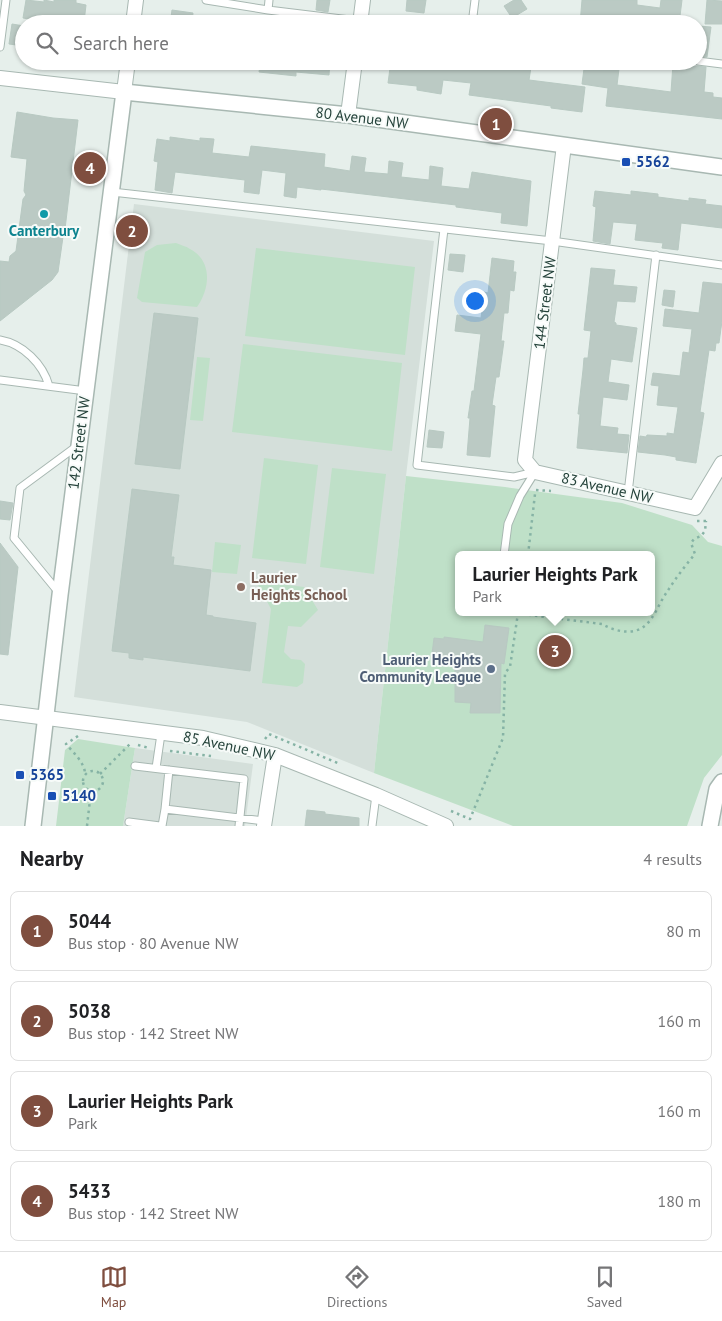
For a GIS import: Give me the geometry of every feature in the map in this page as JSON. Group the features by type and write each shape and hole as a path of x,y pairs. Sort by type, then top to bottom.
{"street":[{"path":"134,15 136,0"},
{"path":"361,15 363,0"},
{"name":"142 Street NW","path":"33,826 60,595 127,70"},
{"path":"348,115 354,70"},
{"name":"80 Avenue NW","path":"0,78 348,115 722,167"},
{"name":"144 Street NW","path":"535,472 525,460 564,145"},
{"path":"693,514 722,463"},
{"name":"83 Avenue NW","path":"535,472 628,493 693,514"},
{"name":"85 Avenue NW","path":"0,712 203,738 275,755 376,795 446,826"},
{"path":"264,824 275,755"},
{"path":"710,826 717,789 722,782"}],"lane":[{"path":"0,47 6,0"},
{"path":"206,0 303,15"},
{"path":"268,10 269,0"},
{"path":"473,15 475,0"},
{"path":"707,62 722,64"},
{"path":"111,192 552,241 722,265"},
{"path":"444,229 417,465 514,477 535,472"},
{"path":"628,493 656,255"},
{"path":"0,340 10,342 34,359 49,386"},
{"path":"0,380 86,391"},
{"path":"60,595 14,538 20,488 79,444"},
{"path":"505,551 508,524 520,496 535,472"},
{"path":"156,768 161,734"},
{"path":"135,766 244,780 239,822"},
{"path":"129,822 161,826 165,809 169,770"},
{"path":"372,826 376,795"},
{"path":"165,809 239,822 264,824"}],"path":[{"path":"528,551 535,490 554,492"},
{"path":"693,514 706,521"},
{"path":"693,514 700,522 706,521"},
{"path":"655,613 666,593 695,554 691,543 694,538 700,536 705,531 706,521"},
{"path":"442,808 470,819 503,738 505,673 510,667 518,616"},
{"path":"544,616 602,624 613,630 626,632 636,631 650,622 653,616"},
{"path":"256,751 269,734 342,765"},
{"path":"85,774 94,771 100,774 103,781 97,791 91,792 84,788 85,770 66,744 78,736 86,738"},
{"path":"121,743 214,756"},
{"path":"100,774 130,744"},
{"path":"87,826 91,792"}],"shaded area":[{"name":"Laurier Heights School","path":"134,204 434,241 374,773 247,722 74,697"},
{"path":"135,748 253,764 245,826 123,826"}],"green space":[{"path":"176,243 187,247 197,254 206,268 207,284 197,307 142,302 137,298 145,252 157,245"},
{"path":"256,248 415,267 405,355 245,336"},
{"path":"243,344 402,363 392,451 232,432"},
{"path":"197,357 210,358 203,421 190,420"},
{"path":"264,458 318,465 306,564 252,558"},
{"path":"332,468 386,474 374,574 320,567"},
{"path":"406,476 622,503 692,525 708,542 722,546 722,755 704,778 687,826 513,826 374,773"},
{"path":"215,542 241,545 237,574 212,572"},
{"path":"256,581 304,587 318,610 301,627 288,626 284,652 291,659 301,660 305,664 303,683 297,687 262,683 271,609"},
{"path":"78,739 135,748 123,826 56,826 65,750"}],"building":[{"path":"26,0 54,2 54,0 76,0 76,3 86,5 85,15 24,15"},
{"path":"317,0 330,0 328,12 316,10"},
{"path":"407,0 426,0 424,13 406,11"},
{"path":"514,0 521,0 527,9 517,15 510,15 504,6"},
{"path":"582,0 637,0 637,5 660,8 661,0 682,0 680,15 581,15"},
{"path":"707,0 722,1 722,24 707,24"},
{"path":"172,10 193,13 193,15 171,15"},
{"path":"12,24 15,24 15,45 9,44"},
{"path":"707,27 711,27 707,57"},
{"path":"259,70 329,70 329,75 296,72 296,76 259,72"},
{"path":"390,70 531,70 529,80 585,87 582,112 469,95 471,83 443,80 441,94 417,90 417,86 388,83"},
{"path":"584,70 619,70 617,85 671,92 673,70 706,70 704,92 713,93 713,97 722,98 722,119 606,106 608,88 582,84"},
{"name":"Canterbury","path":"17,112 78,120 65,229 61,234 63,237 58,272 52,280 0,321 0,261 9,262 10,256 16,251 23,199 26,195 24,191 27,159 11,157"},
{"path":"170,137 200,141 200,138 214,139 212,153 249,157 251,146 325,154 324,167 350,171 352,156 366,158 364,172 388,174 389,161 403,163 401,177 429,180 430,166 443,168 441,186 469,189 472,172 531,181 527,226 501,223 502,213 456,207 456,205 297,187 296,198 284,196 286,173 262,170 259,194 244,192 245,180 175,172 172,193 155,190 158,162 154,161 157,139 170,141"},
{"path":"595,191 631,195 631,191 658,194 658,197 689,201 689,198 706,200 705,204 722,206 722,228 681,223 678,250 662,248 663,243 635,240 637,224 613,222 610,244 593,241 596,207 593,206"},
{"path":"450,254 465,255 463,272 448,270"},
{"path":"492,258 514,261 513,272 516,272 514,291 510,290 508,313 504,313 501,341 504,341 499,377 496,377 492,405 495,406 490,457 467,455 470,418 468,418 472,391 474,391 481,334 455,331 457,315 481,318 484,292 488,293"},
{"path":"591,268 615,270 613,285 637,287 635,302 617,301 614,322 616,325 637,328 632,362 611,359 608,382 629,385 627,400 603,397 600,426 618,428 617,434 629,435 627,453 577,448 580,414 578,414 584,358 588,358 591,331 584,330"},
{"path":"703,282 722,284 722,321 719,343 716,343 715,351 709,350 700,412 704,413 696,463 676,460 676,457 638,452 640,436 667,436 667,433 674,434 678,407 657,405 659,386 651,385 653,373 680,376 683,352 689,353 692,329 663,326 665,309 699,313"},
{"path":"664,290 675,291 673,307 662,305"},
{"path":"154,313 198,318 180,469 135,464"},
{"path":"429,430 444,432 442,448 427,447"},
{"path":"132,489 179,495 171,557 174,557 173,565 211,570 206,615 256,623 250,671 143,657 143,660 129,658 129,653 112,651"},
{"path":"0,501 13,503 10,520 0,519"},
{"path":"0,543 18,567 8,655 0,654"},
{"name":"Laurier Heights Community League","path":"485,625 509,628 504,664 501,663 500,713 470,713 471,703 455,702 455,658 432,654 434,638 444,639 444,637 483,642"},
{"path":"307,810 359,818 359,826 305,826"}],"place":[{"name":"5044","path":"496,124"},
{"name":"5562","path":"626,162"},
{"name":"5433","path":"90,168"},
{"name":"Canterbury","path":"44,214"},
{"name":"5038","path":"132,231"},
{"name":"Laurier Heights School","path":"241,587"},
{"name":"Laurier Heights Park","path":"555,651"},
{"name":"Laurier Heights Community League","path":"491,669"},
{"name":"5365","path":"20,775"},
{"name":"5140","path":"52,796"}]}
